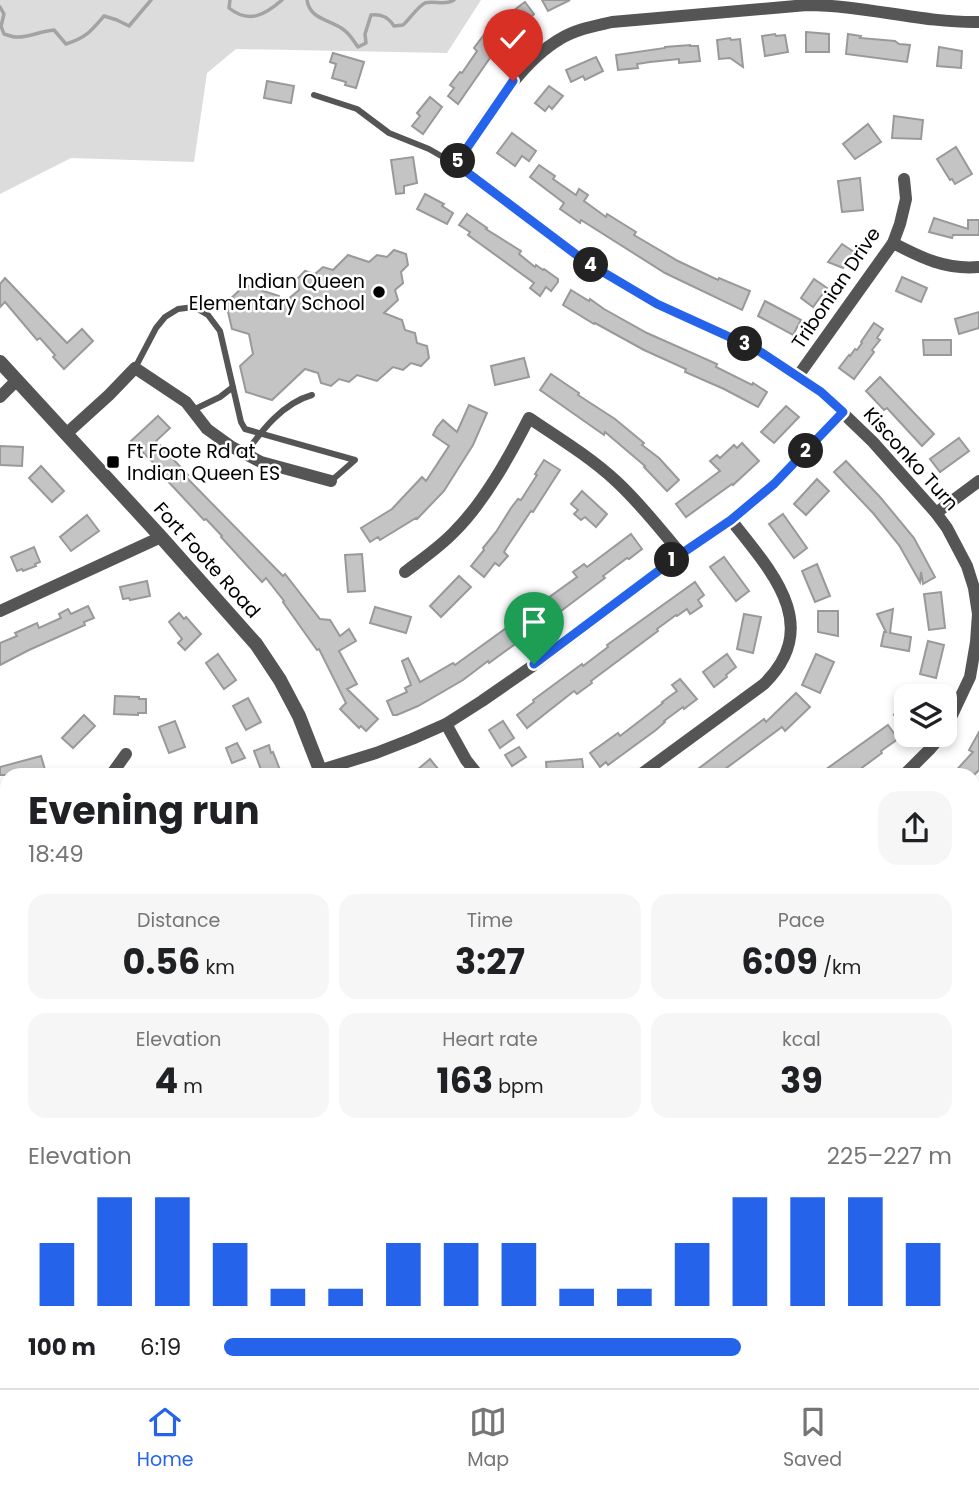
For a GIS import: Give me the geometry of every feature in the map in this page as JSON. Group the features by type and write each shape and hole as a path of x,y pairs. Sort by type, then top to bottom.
{"street":[{"path":"456,164 513,81 533,60 561,38 586,28 612,22 807,5 832,5 913,17 979,22"},
{"name":"Kisconko Turn","path":"456,164 586,262 657,304 756,349 799,376 821,392 873,442 936,513 967,566 979,614 970,677 957,705"},
{"name":"Tribonian Drive","path":"799,376 893,243 906,199 904,179"},
{"path":"893,243 925,260 960,268 979,267"},
{"name":"Fort Foote Road","path":"0,362 256,644 280,680 299,716 319,768"},
{"path":"66,434 135,368 186,402 207,429 245,454 261,462 331,481"},
{"path":"0,397 17,380"},
{"path":"335,768 446,724 482,701 731,520 774,484 843,412"},
{"path":"405,572 438,547 478,504 529,418 589,458 618,482 681,554"},
{"path":"936,513 979,481"},
{"path":"650,768 764,684 774,674 790,641 789,612 783,593 772,572 731,520"},
{"path":"0,611 161,537"},
{"path":"446,724 472,768"},
{"path":"911,768 932,747"},
{"path":"116,768 126,754"}],"lane":[{"path":"314,96 357,109 389,133 429,149 456,164"},
{"path":"135,368 156,328 165,317 178,309 194,307 208,315 220,331 244,429 355,460 331,481"},
{"path":"193,410 220,397 233,387"},
{"path":"245,454 260,433 292,403 312,395"}],"shaded area":[{"path":"0,0 481,0 447,53 236,49 207,73 194,162 71,158 0,194"}],"building":[{"path":"542,0 570,0 548,11"},
{"path":"525,2 534,14 509,36 501,25 511,17 509,14"},
{"path":"486,32 501,42 458,104 448,96 454,88 450,85 477,51 474,48"},
{"path":"806,32 829,34 829,52 806,52"},
{"path":"848,34 910,45 907,62 846,54"},
{"path":"785,35 788,52 765,56 762,36"},
{"path":"740,39 743,67 730,58 719,59 717,40"},
{"path":"698,46 700,61 679,63 679,59 650,62 637,64 638,68 618,70 616,55"},
{"path":"939,47 962,51 961,68 937,66"},
{"path":"333,53 364,62 356,88 332,78 336,64 330,62"},
{"path":"596,57 603,71 585,80 583,76 571,82 566,70"},
{"path":"267,81 294,86 291,103 264,98"},
{"path":"549,86 563,96 552,109 549,106 545,111 535,103"},
{"path":"430,97 442,107 423,134 412,126 420,116 417,113"},
{"path":"894,116 923,120 921,139 892,138"},
{"path":"868,124 881,142 855,159 843,144"},
{"path":"512,133 536,151 529,161 522,156 515,166 497,153"},
{"path":"956,147 972,174 955,184 937,159"},
{"path":"413,157 417,183 404,186 404,193 396,194 391,160"},
{"path":"539,165 576,195 579,189 588,195 584,201 606,217 607,214 636,232 634,235 678,261 718,280 719,278 750,291 742,310 665,273 560,209 564,203 530,177"},
{"path":"860,178 863,210 842,212 838,181"},
{"path":"425,194 444,204 442,206 453,213 447,224 417,209"},
{"path":"467,214 521,251 519,254 535,267 536,265 544,269 558,279 551,291 546,287 540,296 530,288 534,283 468,235 470,232 459,225"},
{"path":"934,218 968,229 968,220 979,220 979,235 953,235 952,238 929,232"},
{"path":"842,244 854,252 843,268 828,262"},
{"path":"394,250 406,254 408,265 401,272 403,283 395,290 398,300 384,313 402,320 405,330 415,333 417,343 427,346 429,358 421,366 411,363 403,370 393,367 377,381 357,375 349,382 339,379 331,386 321,383 318,373 305,369 272,400 246,392 240,366 253,354 249,334 232,329 226,303 245,285 279,296 281,305 299,290 297,279 305,271 315,274 323,267 333,270 348,255 369,262 377,255 387,257"},
{"path":"902,277 927,288 921,302 896,291"},
{"path":"5,278 67,343 82,329 93,341 64,369 53,357 55,355 40,338 37,340 5,302 0,307 0,284"},
{"path":"814,279 827,288 813,307 801,298"},
{"path":"571,290 647,333 717,364 716,367 767,392 758,407 685,372 686,369 594,324 563,305"},
{"path":"765,301 801,320 793,335 758,316"},
{"path":"979,312 979,328 959,334 955,319"},
{"path":"874,323 883,329 877,338 880,340 854,379 839,368 855,349 857,350"},
{"path":"923,340 951,340 951,355 924,355"},
{"path":"524,358 529,377 495,385 491,366"},
{"path":"551,374 644,443 642,445 659,458 679,480 667,491 645,466 605,432 604,435 540,390"},
{"path":"880,377 934,434 922,446 887,408 884,410 866,391"},
{"path":"469,405 487,413 473,445 444,491 417,519 380,540 378,537 370,542 361,528 392,509 422,477 426,481 449,446 433,435 437,427 443,420 457,432"},
{"path":"786,406 799,417 774,443 761,432"},
{"path":"158,416 170,428 156,441 188,475 186,477 283,576 285,574 320,619 330,620 340,636 349,629 356,641 339,651 357,684 347,689 378,719 366,731 361,726 359,728 340,709 346,703 319,649 317,650 266,578 262,582 222,536 163,476 165,474 131,441"},
{"path":"959,438 969,451 940,472 930,459"},
{"path":"742,443 759,461 733,485 686,517 676,504 720,471 710,461 717,455 720,458 734,445 737,448"},
{"path":"0,446 23,447 22,466 0,465"},
{"path":"544,460 560,470 507,547 504,552 508,556 499,566 495,563 484,577 471,566 511,508 518,499 521,500"},
{"path":"846,461 914,538 935,577 923,584 921,572 920,582 899,545 834,472"},
{"path":"41,466 64,491 52,502 29,478"},
{"path":"817,479 829,491 806,515 794,504"},
{"path":"582,491 607,514 596,527 585,517 581,520 574,514 578,510 571,504"},
{"path":"783,514 807,548 794,558 769,524"},
{"path":"87,515 99,531 71,551 60,537"},
{"path":"631,534 642,549 603,576 605,578 463,680 418,706 393,715 387,701 407,692 405,688 411,685 402,661 408,658 420,682 453,663 455,665 577,577 573,572 584,564 587,567"},
{"path":"34,547 40,562 35,564 36,566 17,571 11,557"},
{"path":"362,554 365,591 348,592 345,555"},
{"path":"724,557 749,591 736,601 710,567"},
{"path":"817,564 830,596 815,602 802,571"},
{"path":"459,576 471,587 441,617 430,606"},
{"path":"147,581 150,596 123,599 120,587"},
{"path":"695,582 704,595 698,600 702,606 690,614 687,609 676,615 591,681 592,683 577,694 574,691 527,728 517,715 534,702 533,700"},
{"path":"941,592 945,628 929,630 924,594"},
{"path":"88,606 94,618 84,622 85,625 0,665 0,643 37,623 39,628 61,618 59,614 68,609 71,614"},
{"path":"375,607 411,617 406,633 370,623"},
{"path":"893,609 890,633 911,637 909,651 881,646 886,632 877,614"},
{"path":"818,611 838,611 838,636 818,632"},
{"path":"179,613 201,634 185,650 178,643 182,639 169,622"},
{"path":"744,614 761,617 753,653 737,649"},
{"path":"928,641 944,645 936,678 920,674"},
{"path":"218,654 236,680 224,689 206,663"},
{"path":"727,654 736,667 714,687 703,672"},
{"path":"816,654 834,662 820,693 802,685"},
{"path":"680,679 697,699 608,765 606,762 600,767 590,753 618,733 620,736 663,703 677,691 672,685"},
{"path":"796,693 810,707 785,731 782,727 726,768 699,768 764,719 766,722"},
{"path":"115,696 146,699 146,713 114,714"},
{"path":"248,698 261,722 246,730 233,706"},
{"path":"84,715 95,726 73,748 62,738"},
{"path":"175,721 185,747 169,753 159,727"},
{"path":"503,721 514,738 500,748 489,730"},
{"path":"888,725 894,733 894,742 862,768 828,768"},
{"path":"979,732 979,768 958,768 973,752 969,750"},
{"path":"237,743 245,758 232,763 226,748"},
{"path":"269,745 279,768 260,768 254,751"},
{"path":"519,747 526,757 512,766 505,755"},
{"path":"41,756 45,768 0,768"},
{"path":"430,759 437,768 419,768"},
{"path":"582,759 583,768 546,768 546,762"}],"waterway":[{"path":"0,7 4,14 1,26 4,34 21,37 54,30 66,44 88,33 104,16 129,26 151,0"},
{"path":"230,0 229,8 243,16 257,16 282,0"},
{"path":"307,0 312,12 339,26 358,47 366,43 365,34 371,15 384,17 394,26 403,25 425,3 447,3 454,0"}],"place":[{"name":"Indian Queen Elementary School","path":"379,292"},
{"name":"Ft Foote Rd at Indian Queen ES","path":"113,462"}],"route":[{"path":"513,81 456,164 586,262 657,304 756,349 799,376 843,412 774,484 731,520 534,664"}]}
